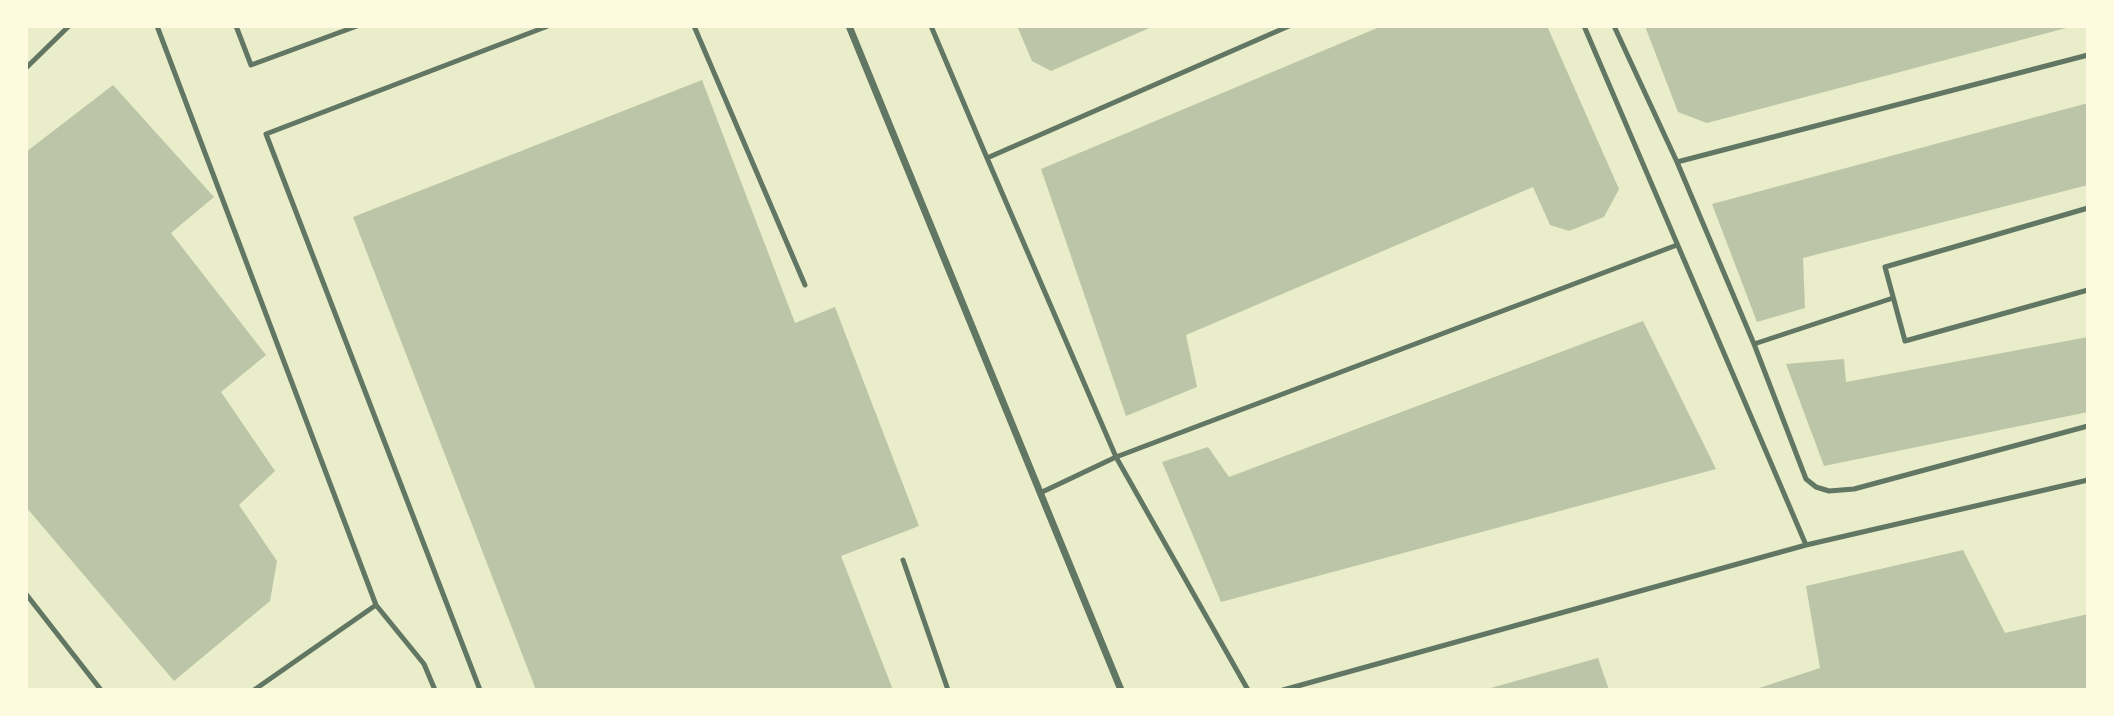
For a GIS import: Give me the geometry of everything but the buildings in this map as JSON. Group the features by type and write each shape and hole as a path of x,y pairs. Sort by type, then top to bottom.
{"street":[{"path":"849,26 1121,690"}],"lane":[{"path":"26,68 69,26"},
{"path":"158,26 376,605 424,664 435,690"},
{"path":"236,26 251,65 358,26"},
{"path":"480,690 265,134 548,26"},
{"path":"694,26 805,285"},
{"path":"930,26 1116,457 1248,690"},
{"path":"987,158 1289,26"},
{"path":"1584,26 1806,545"},
{"path":"1614,26 1677,162 1754,344 1806,479 1816,487 1829,491 1854,489 2088,426"},
{"path":"1677,162 2088,55"},
{"path":"2088,208 1885,267 1905,341 2088,290"},
{"path":"1040,493 1116,457 1677,245"},
{"path":"1754,344 1893,298"},
{"path":"1283,690 1806,545 2088,480"},
{"path":"903,560 948,690"},
{"path":"26,594 101,690"},
{"path":"254,690 376,605"}]}
